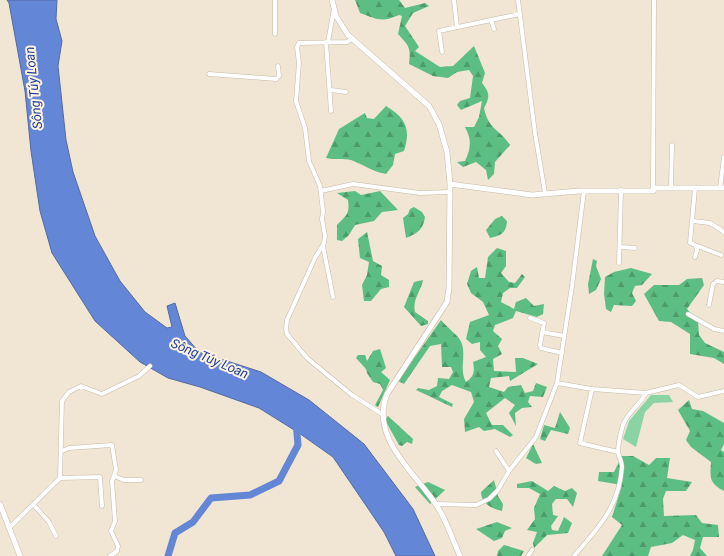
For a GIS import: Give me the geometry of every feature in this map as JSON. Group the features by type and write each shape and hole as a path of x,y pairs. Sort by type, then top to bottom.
{"street":[{"path":"275,0 275,34"},
{"path":"332,0 340,25 352,38 429,106 439,124 444,138 450,184 447,302 387,394 382,414 386,433 402,462 436,504 460,556"},
{"path":"454,0 456,27"},
{"path":"518,0 535,133 545,193"},
{"path":"653,191 654,0"},
{"path":"331,111 331,90 327,42 334,9"},
{"path":"442,52 438,32 520,14"},
{"path":"491,20 494,29"},
{"path":"352,38 347,42 298,44 299,63 295,94 297,107 305,128 308,155 321,191 322,219 325,236 323,246 287,320 286,328 287,334 313,363 352,395 382,414"},
{"path":"209,74 276,79 279,76 278,66"},
{"path":"331,90 346,92"},
{"path":"671,188 672,145"},
{"path":"450,184 532,195 584,191 653,191 655,188 722,188 724,157"},
{"path":"321,191 353,184 420,193 450,192"},
{"path":"694,188 693,221 690,242 695,246 721,255"},
{"path":"619,264 622,190"},
{"path":"436,504 455,506 481,504 498,490 509,471 536,437 557,383 584,191"},
{"path":"693,221 710,224 724,232"},
{"path":"323,246 334,297"},
{"path":"695,246 697,250 695,257"},
{"path":"620,248 635,248"},
{"path":"709,305 713,284 717,281 724,282"},
{"path":"688,314 714,330 724,330"},
{"path":"530,318 543,322 540,345 541,348 562,353"},
{"path":"542,332 564,336"},
{"path":"60,478 62,450 62,401 69,392 81,386 102,394 139,376 150,366"},
{"path":"557,383 592,389 646,393 677,385 682,386 698,397 724,391"},
{"path":"592,389 580,443 618,452"},
{"path":"574,556 606,519 616,497 622,464 618,452 624,422 641,403 646,393"},
{"path":"62,450 69,448 112,445 116,462 112,481 115,521 111,531 118,550 110,556"},
{"path":"496,452 509,471"},
{"path":"9,528 60,478 100,476 102,506"},
{"path":"114,476 124,480 141,480"},
{"path":"0,504 20,556"},
{"path":"33,504 49,522 56,536"},
{"path":"528,556 532,550"}],"green space":[{"path":"355,0 399,0 405,8 425,3 429,6 413,13 405,26 419,47 415,51 440,67 453,66 474,46 485,73 482,83 488,92 487,101 484,108 486,115 492,125 510,145 495,162 494,174 488,180 486,170 476,162 463,167 457,162 465,161 470,140 465,127 474,127 479,117 482,101 461,110 457,105 460,101 470,98 473,76 469,70 457,72 448,78 433,76 409,64 410,54 408,47 405,41 398,34 402,16 399,15 388,19 371,17 360,13"},
{"path":"386,106 393,110 402,120 407,130 407,136 404,151 395,154 393,165 386,174 351,160 326,158 339,129 365,113 367,118 374,119"},
{"path":"355,191 361,195 380,191 398,210 382,212 374,221 355,225 349,235 342,241 337,240 337,225 348,212 348,200 337,193"},
{"path":"414,207 422,212 425,217 423,225 414,234 406,238 403,218 408,214 410,209"},
{"path":"502,216 507,221 504,231 500,235 490,238 486,230 495,219"},
{"path":"367,232 373,261 382,266 381,275 389,280 389,287 381,289 371,301 364,301 362,285 367,275 369,262 360,258 358,239"},
{"path":"497,248 506,251 506,266 501,273 509,282 515,283 522,274 525,277 517,288 510,288 503,293 501,302 514,309 516,302 526,298 534,306 544,304 543,314 537,317 516,311 513,318 495,325 493,331 502,339 498,346 502,354 493,359 494,371 516,372 515,358 523,358 538,364 510,381 509,376 491,378 489,387 504,392 508,387 521,385 525,393 533,391 536,383 547,387 543,397 530,396 528,402 532,407 522,408 515,413 516,426 509,413 515,405 505,398 486,413 492,425 503,425 513,435 510,437 495,429 484,431 479,427 465,432 464,419 474,402 471,392 452,385 442,391 439,397 453,404 452,407 416,390 418,388 429,390 437,386 438,378 449,379 453,372 451,367 442,367 441,344 430,346 404,384 398,381 441,320 461,341 463,349 464,377 466,382 471,378 474,371 473,362 486,357 480,350 480,342 472,344 466,339 470,322 489,315 483,302 471,293 467,284 471,271 477,267 479,278 485,278 488,257"},
{"path":"593,259 597,261 596,266 601,279 596,290 589,294 588,284"},
{"path":"631,268 652,274 642,285 635,286 632,293 636,301 632,306 614,305 611,312 606,309 604,294 605,277 614,272"},
{"path":"702,278 704,285 687,309 698,321 699,335 705,343 724,352 724,364 714,358 690,354 690,334 671,322 659,321 644,294 654,285 679,285 687,279"},
{"path":"423,280 414,308 415,312 428,321 428,324 421,326 404,307 414,282"},
{"path":"380,349 386,368 381,372 390,380 378,407 375,405 383,390 380,384 373,382 366,369 356,358 358,355 365,355 367,361 373,351"},
{"path":"651,395 669,395 673,402 654,403 645,412 636,447 623,439 629,421"},
{"path":"689,400 692,409 703,411 724,423 724,444 721,450 724,452 724,491 713,483 710,472 711,462 691,447 686,440 690,431 678,410"},
{"path":"560,412 570,428 568,434 551,430 545,441 540,439 544,425 555,428"},
{"path":"388,416 413,439 412,444 407,442 402,446 399,445 385,420"},
{"path":"533,444 542,463 536,464 526,458"},
{"path":"622,456 633,456 649,465 656,458 670,458 667,478 692,482 686,491 666,491 663,499 664,516 696,515 702,523 718,525 719,537 703,537 700,548 707,556 690,556 695,540 683,535 672,543 651,547 648,556 602,556 622,525 612,517 622,485 598,481 599,472 614,472"},
{"path":"494,480 498,496 503,504 502,511 494,509 488,505 481,496 481,492"},
{"path":"532,481 548,491 554,486 565,491 572,488 577,493 573,507 567,499 556,499 552,504 553,515 558,516 551,526 552,530 558,531 564,517 572,523 568,533 547,535 534,548 533,543 537,532 527,530 535,519 534,508 540,494 529,488 517,488 517,484"},
{"path":"428,482 445,490 430,504 415,487"},
{"path":"497,522 512,528 505,531 502,538 494,541 476,529"},
{"path":"504,545 524,551 521,556 497,556 498,551"}],"water":[{"name":"Sông Túy Loan","path":"7,0 57,0 56,19 62,41 58,66 66,140 73,172 95,236 120,281 145,312 167,328 172,327 167,306 175,303 185,336 199,352 261,372 309,400 364,444 413,509 435,556 396,556 384,532 333,457 299,433 259,408 200,387 168,378 140,362 95,321 52,253 40,211 31,151 25,91 9,3"}],"waterway":[{"path":"168,556 175,533 193,522 211,498 250,495 279,481 298,445 296,422"}]}
